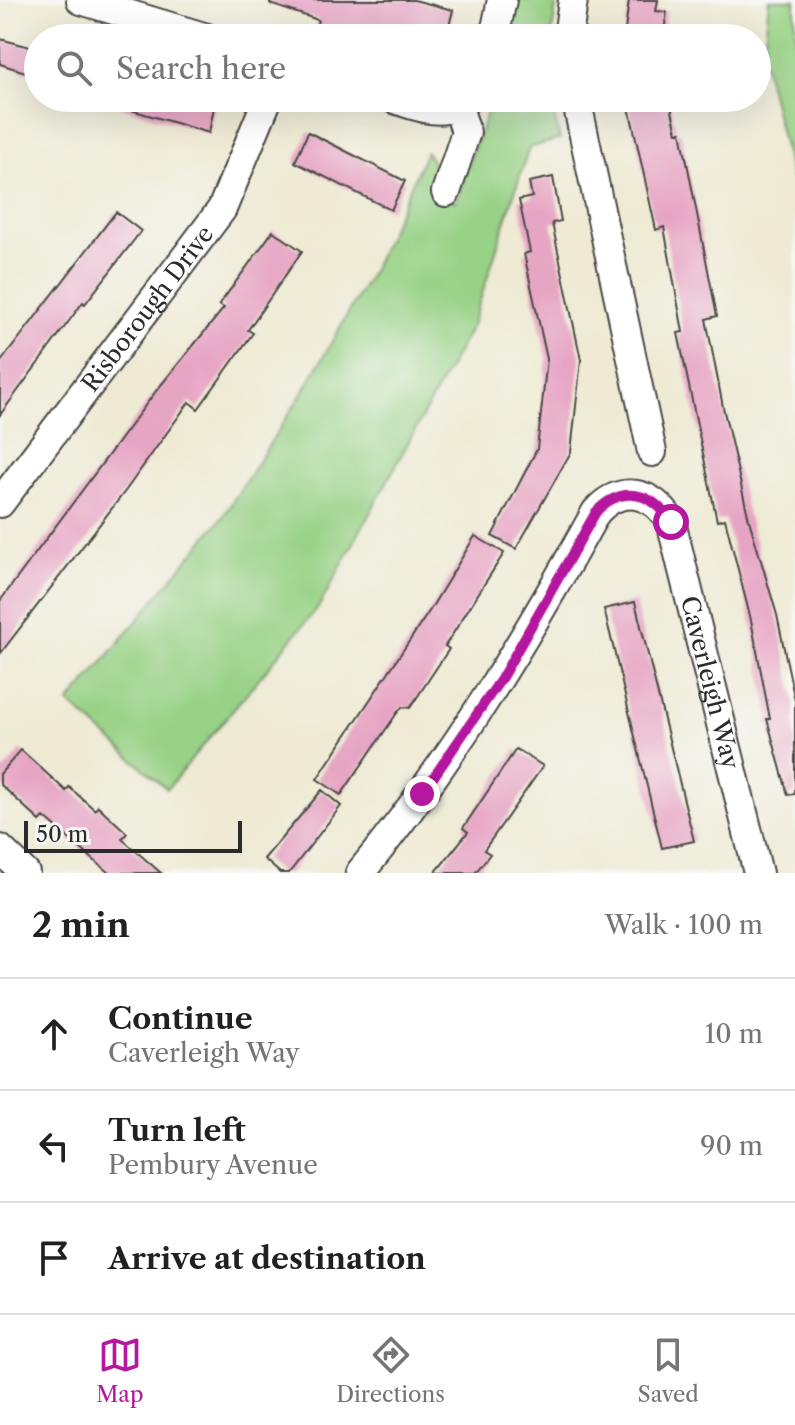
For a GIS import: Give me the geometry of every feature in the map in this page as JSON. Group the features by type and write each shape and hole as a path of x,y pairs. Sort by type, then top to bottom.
{"street":[{"path":"81,0 161,24"},
{"path":"497,24 502,0"},
{"path":"570,24 573,0"},
{"name":"Risborough Drive","path":"0,503 208,230 233,188 263,112"},
{"path":"446,192 466,132 464,112"},
{"path":"579,112 652,452"},
{"name":"Caverleigh Way","path":"360,873 422,794 501,679 596,512 618,495 651,498 671,522 758,873"}],"green space":[{"path":"514,0 557,0 553,24 510,24"},
{"path":"769,0 795,0 795,193 771,92 771,24 767,24"},
{"path":"487,112 553,112 560,139 529,148 472,325 320,605 167,789 69,703 222,518 305,389 372,271 426,152 435,171 434,192 456,202"}],"building":[{"path":"270,0 414,0 453,10 450,24 317,24 318,20 270,4"},
{"path":"629,0 658,0 656,11 667,12 665,24 626,24"},
{"path":"0,39 24,45 24,72 0,64"},
{"path":"138,112 213,112 209,133"},
{"path":"630,112 672,112 677,132 681,132 717,316 706,319 723,407 749,520 777,615 795,701 795,794 788,795 767,719 770,719 751,620 725,519 717,521 678,333 683,332 664,227 656,230"},
{"path":"308,132 405,181 391,210 295,162"},
{"path":"553,177 561,221 552,223 581,360 571,452 516,549 492,536 537,449 547,359 524,254 530,252 519,200 532,197 529,182"},
{"path":"116,212 141,231 85,304 83,302 0,415 0,363"},
{"path":"273,231 302,251 248,330 253,333 198,409 189,402 0,654 0,601 156,391 224,308 219,305"},
{"path":"475,536 504,553 445,646 449,649 410,708 402,707 397,713 341,795 317,779 430,610"},
{"path":"635,602 694,841 662,848 604,609"},
{"path":"516,749 543,766 484,850 490,854 475,873 435,873 468,832 463,828"},
{"path":"21,750 66,791 69,787 95,810 98,806 127,833 122,839 161,873 109,873 44,817 40,821 0,784 0,774"},
{"path":"322,790 341,806 289,873 280,873 264,859"}],"route":[{"path":"422,794 501,679 596,512 606,501 629,494 651,498 671,522"}]}
